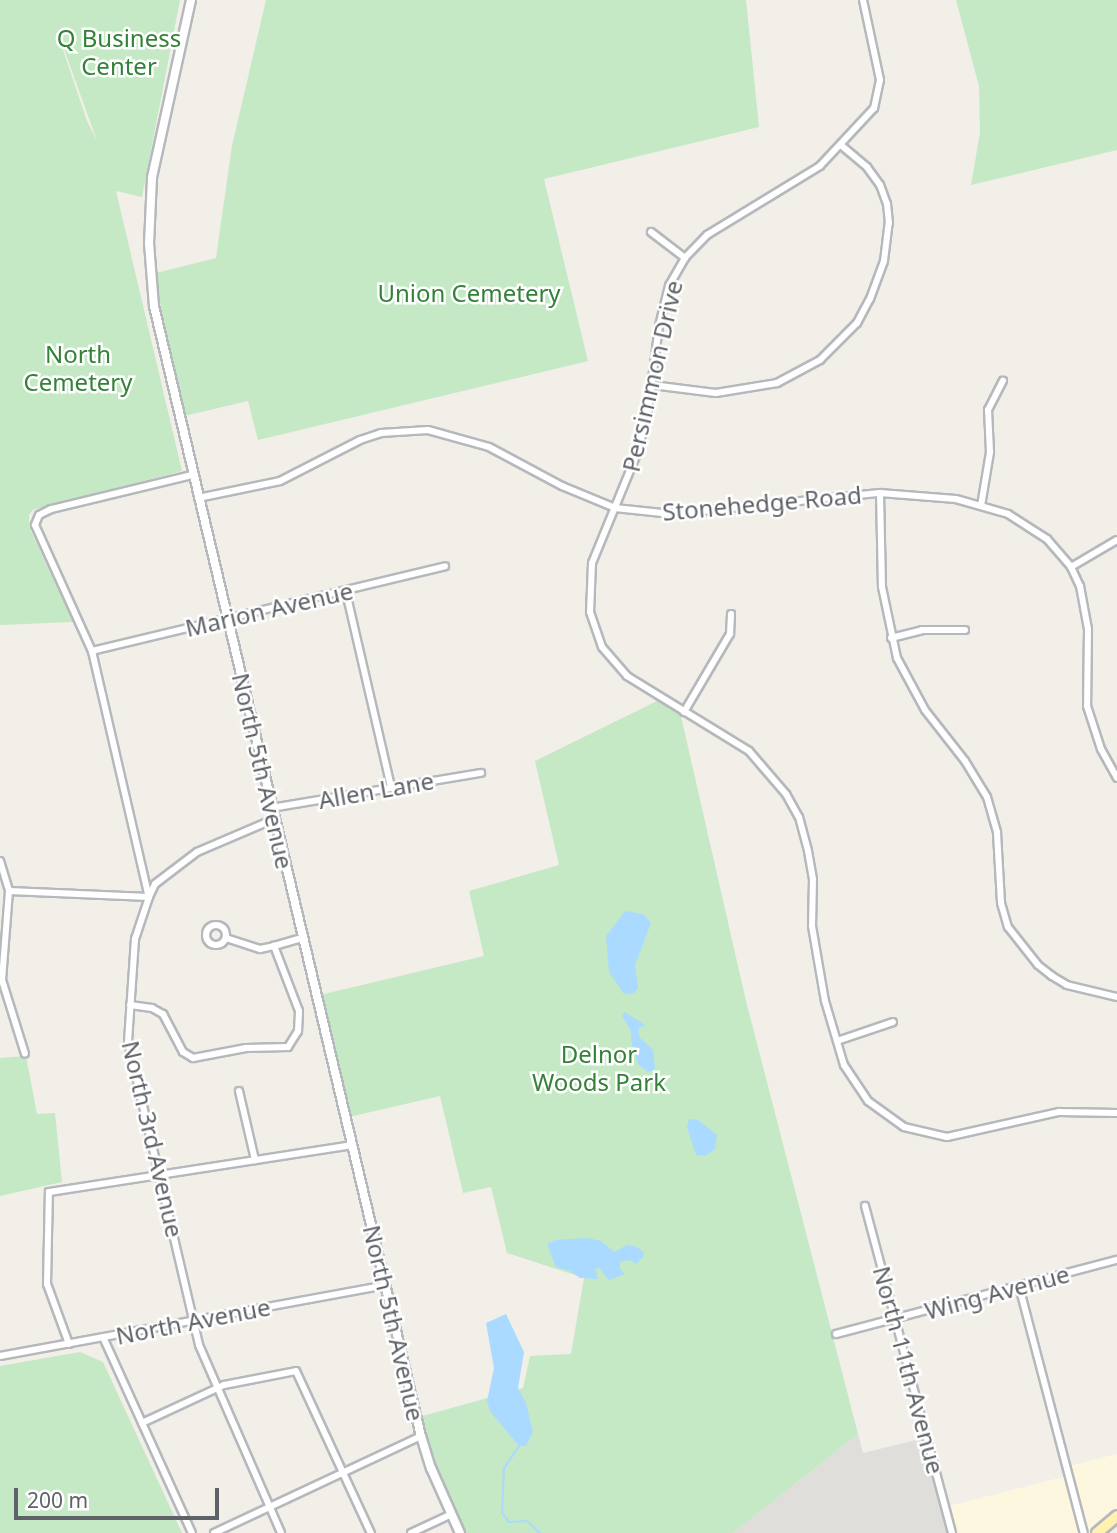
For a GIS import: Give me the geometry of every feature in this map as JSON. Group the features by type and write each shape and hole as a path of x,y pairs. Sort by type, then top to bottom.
{"main road":[{"name":"North 5th Avenue","path":"191,0 152,178 149,243 158,328 421,1436 460,1533"},
{"path":"1097,1533 1117,1516"}],"street":[{"name":"Persimmon Drive","path":"863,0 880,79 874,108 820,166 707,235 685,258 669,286 663,306 652,385 638,451 590,577 590,612 602,647 627,676 749,751 786,794 799,817 813,879 812,926 816,962 837,1041 854,1084 868,1101 895,1122 924,1134 947,1137 1059,1112 1117,1113"},
{"path":"652,385 716,393 777,383 820,360 857,323 875,289 884,261 889,223 887,204 880,185 867,167 841,145"},
{"path":"651,232 685,258"},
{"path":"981,506 990,452 988,410 1003,382"},
{"name":"Stonehedge Road","path":"198,498 280,481 360,440 381,433 428,430 489,447 562,486 615,508 672,513 880,493 935,496 1008,514 1030,525 1047,538 1071,567 1087,617 1087,706 1101,749 1117,778"},
{"path":"149,897 92,651 37,536 36,520 51,509 192,475"},
{"path":"880,493 882,587 891,638 915,695 980,781 987,797 997,833 1001,903 1008,927 1038,965 1052,976 1074,987 1117,997"},
{"path":"1071,567 1117,540"},
{"name":"Marion Avenue","path":"92,651 227,616 346,592 446,566"},
{"path":"346,592 391,787"},
{"path":"684,712 730,634 731,614"},
{"path":"891,638 922,630 965,630"},
{"name":"Allen Lane","path":"271,808 481,773"},
{"path":"149,897 155,884 197,852 274,820"},
{"path":"0,861 9,891 2,980 25,1054"},
{"path":"9,891 149,897"},
{"name":"North 3rd Avenue","path":"149,897 135,935 128,1042 199,1345 216,1390 281,1533"},
{"path":"226,937 260,949 303,938"},
{"path":"130,1005 152,1008 163,1014 183,1052 193,1058 246,1048 288,1047 298,1031 299,1011 274,946"},
{"path":"837,1041 893,1022"},
{"path":"239,1091 255,1160"},
{"path":"69,1344 47,1284 49,1192 351,1145"},
{"name":"North 11th Avenue","path":"866,1206 952,1533"},
{"name":"Wing Avenue","path":"836,1334 1117,1260"},
{"name":"North Avenue","path":"0,1356 385,1285"},
{"path":"1019,1286 1084,1533"},
{"path":"103,1337 192,1533"},
{"path":"142,1423 224,1385 296,1371 370,1533"},
{"path":"214,1533 421,1436"},
{"path":"411,1533 452,1514"}],"shaded area":[{"path":"858,1434 863,1453 924,1438 950,1533 733,1533"},
{"path":"1117,1454 1117,1513 1094,1533 1086,1533 1069,1466"},
{"path":"1067,1476 1082,1533 955,1533 949,1506"}],"green space":[{"path":"0,0 180,0 142,197 116,191 182,471 33,510 29,515 29,527 73,622 0,625","holes":["59,35 97,141 87,121"]},
{"name":"Union Cemetery","path":"266,0 746,0 759,127 544,179 588,361 258,440 248,401 184,416 165,336 156,273 216,258 232,146"},
{"path":"956,0 1117,0 1117,150 971,185 980,133 979,86"},
{"name":"Delnor Woods Park","path":"659,700 680,712 746,1001 858,1434 733,1533 464,1533 433,1467 419,1417 523,1388 530,1356 571,1354 584,1278 507,1253 491,1187 463,1193 440,1096 349,1117 320,995 484,956 469,891 559,865 535,761"},
{"path":"26,1056 37,1114 55,1113 62,1182 0,1196 0,1058"},
{"path":"80,1352 103,1362 182,1533 0,1533 0,1366"}],"water":[{"path":"625,911 643,914 651,923 635,965 638,988 634,993 624,994 609,972 606,936"},
{"path":"625,1012 645,1025 638,1029 640,1038 653,1050 655,1069 648,1072 638,1064 631,1031 622,1016"},
{"path":"689,1119 698,1120 717,1135 715,1149 705,1156 696,1155 687,1127"},
{"path":"587,1238 601,1241 614,1252 627,1245 634,1246 643,1251 644,1256 636,1264 630,1260 620,1262 620,1269 625,1274 609,1280 599,1268 595,1269 598,1279 580,1278 570,1271 556,1267 547,1244 556,1240"},
{"path":"506,1314 524,1352 518,1388 526,1403 533,1432 526,1446 519,1446 490,1411 487,1401 494,1368 486,1323"}],"waterway":[{"path":"519,1446 504,1468 502,1513 509,1522 527,1521 540,1533"}],"park label":[{"name":"Q Business Center","path":"119,52"},
{"name":"North Cemetery","path":"78,368"}]}
